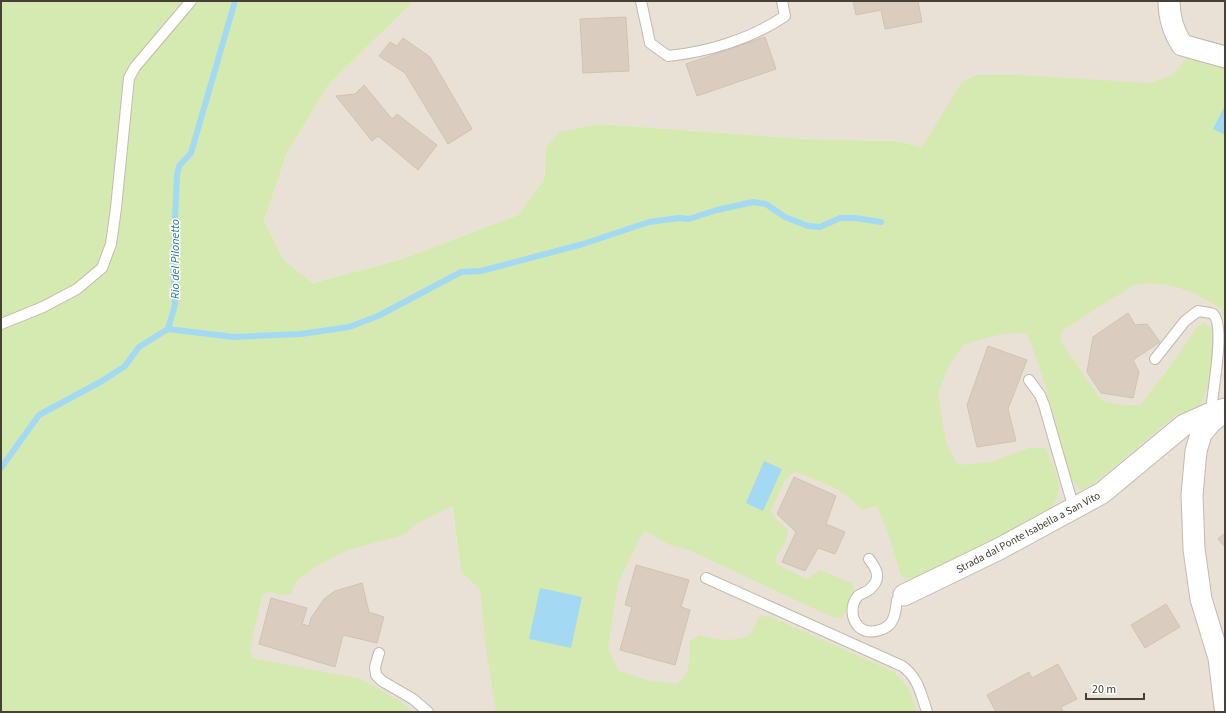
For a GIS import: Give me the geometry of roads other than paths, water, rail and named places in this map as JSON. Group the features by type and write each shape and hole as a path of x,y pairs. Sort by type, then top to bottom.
{"street":[{"path":"1169,1 1171,21 1175,34 1182,45 1225,58"},
{"path":"1220,411 1201,434 1195,458 1192,495 1194,549 1200,592 1218,658 1225,707"},
{"name":"Strada dal Ponte Isabella a San Vito","path":"904,595 999,549 1102,493 1184,425 1220,411"}],"lane":[{"path":"1,324 43,307 78,289 102,268 111,244 115,216 129,78 135,67 191,1"},
{"path":"641,1 650,44 668,56 698,53 766,29 785,16 782,1"},
{"path":"1155,359 1185,321 1198,311 1213,314 1220,322 1223,338 1220,366 1212,398 1220,411"},
{"path":"1029,380 1040,395 1044,405 1074,509"},
{"path":"869,559 876,567 878,578 872,588 858,596 853,607 853,618 860,628 872,632 886,628 893,620 897,600 904,595"},
{"path":"706,578 902,666 911,672 916,679 927,712"},
{"path":"379,652 375,667 376,675 382,681 413,699 428,712"}],"water":[{"path":"1225,105 1225,135 1213,129"},
{"path":"764,461 782,469 763,511 746,503"},
{"path":"540,588 582,597 571,648 529,639"}],"waterway":[{"name":"Rio del Pilonetto","path":"1,468 39,415 102,381 125,366 139,347 168,329 175,305 173,263 177,175 179,166 191,153 235,1"},
{"path":"168,329 234,337 301,334 349,327 378,316 461,272 481,271 583,244 649,222 679,218 689,219 717,210 753,202 766,204 785,217 808,226 820,227 840,218 855,218 881,222"}]}
